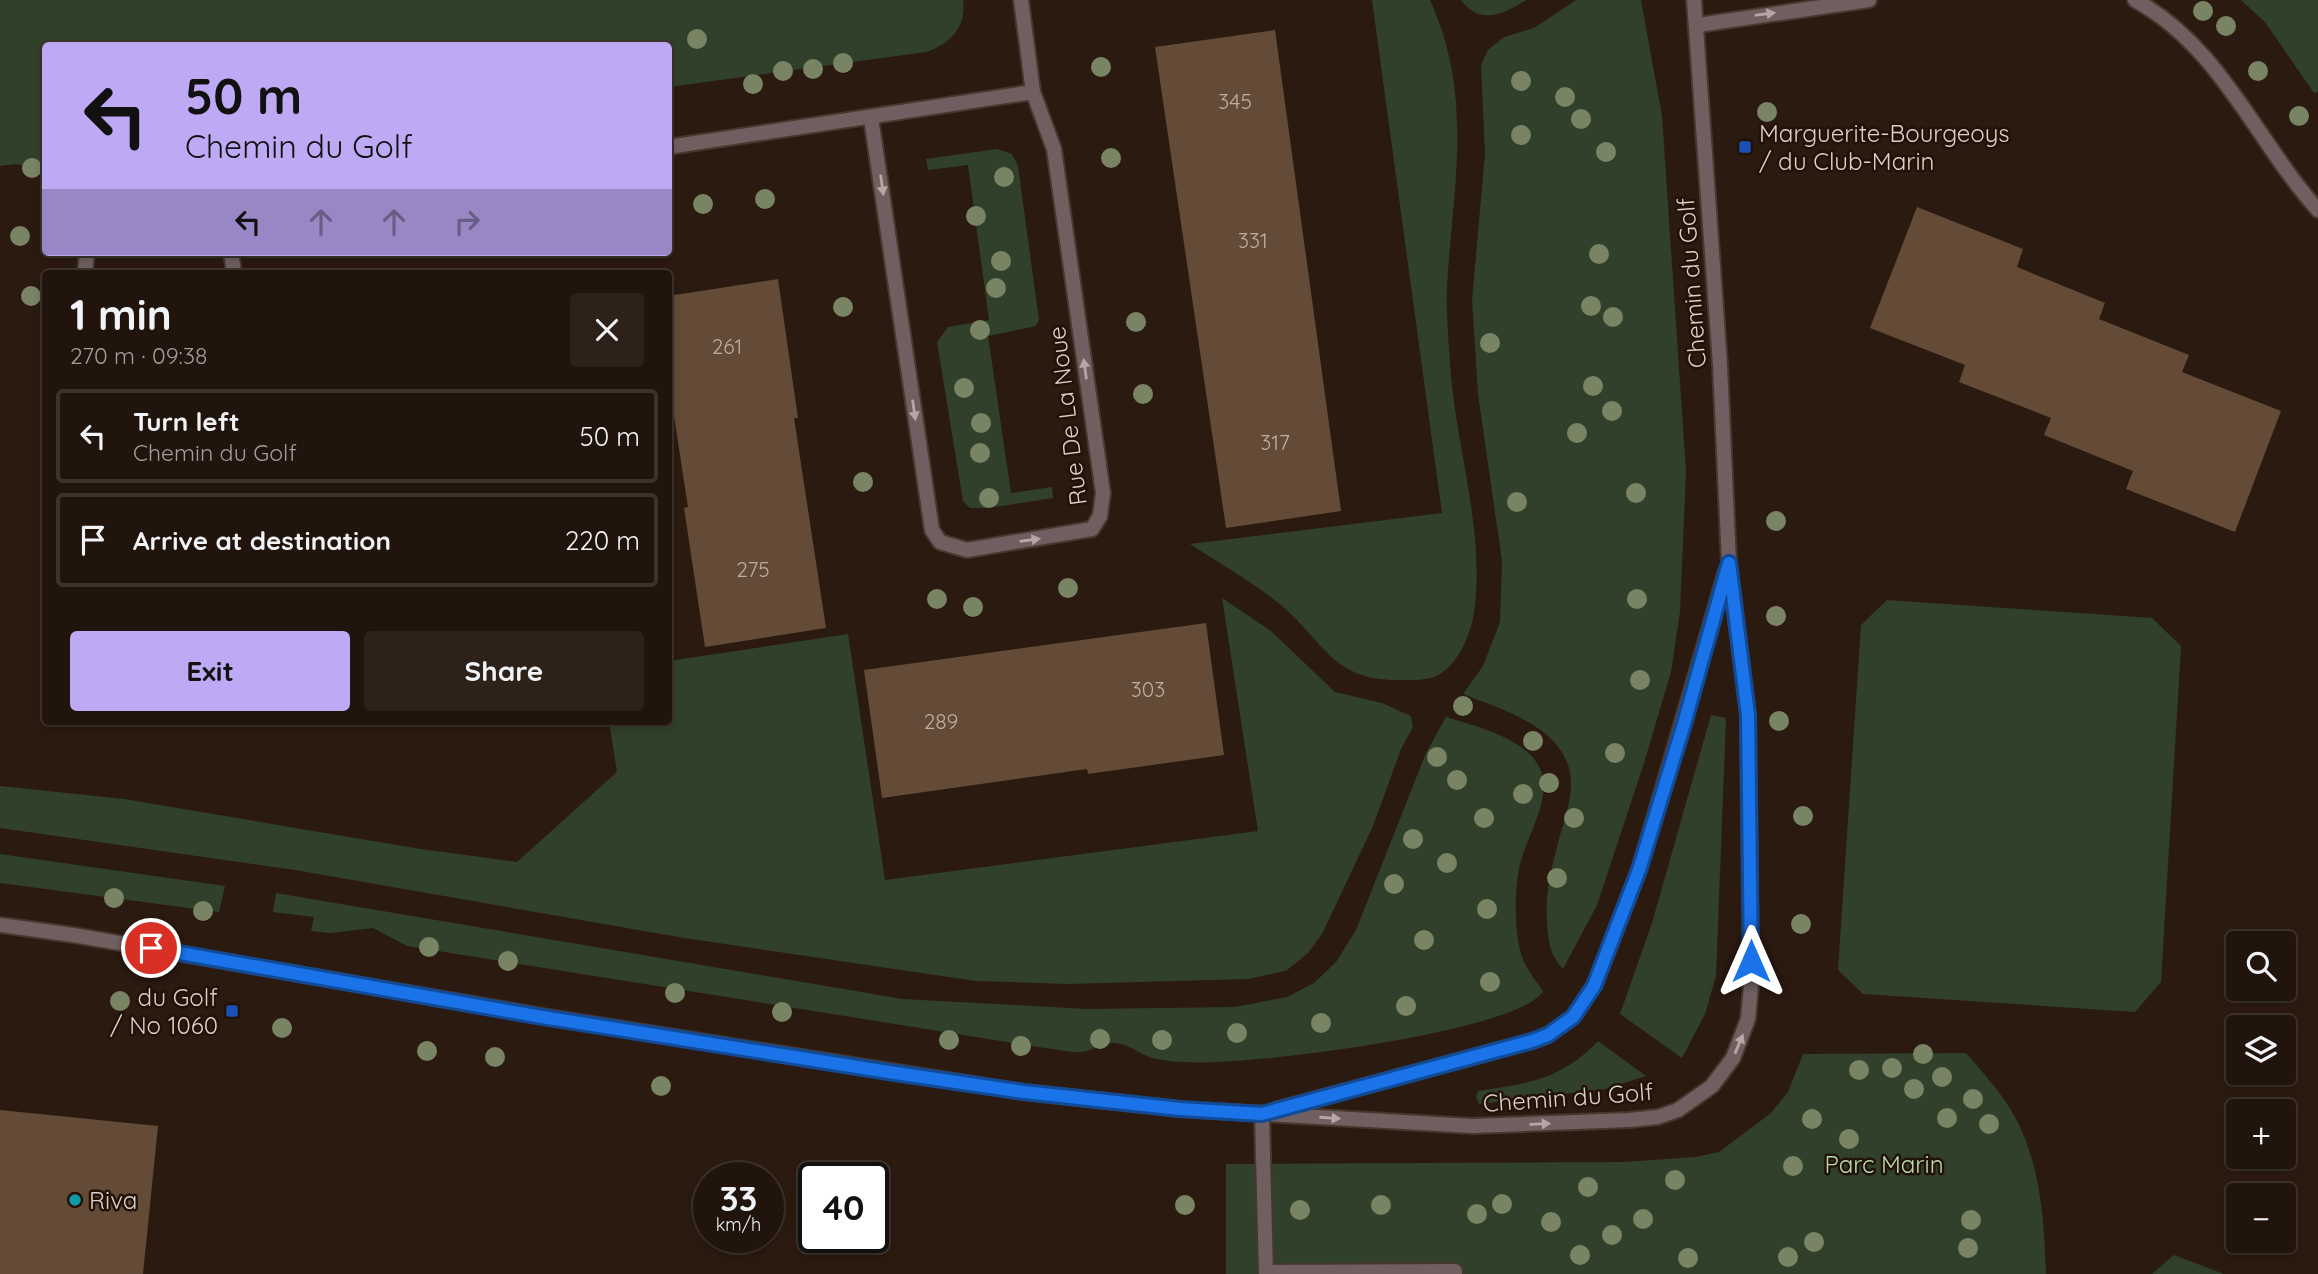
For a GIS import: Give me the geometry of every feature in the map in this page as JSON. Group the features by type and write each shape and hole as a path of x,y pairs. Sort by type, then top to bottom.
{"street":[{"name":"Rue De La Noue","path":"871,118 932,530 940,542 967,550 1092,529 1098,522 1103,493 1054,149 1034,92 1021,0"},
{"name":"Chemin du Golf","path":"0,925 73,935 542,1017 986,1087 1105,1102 1472,1126 1629,1120 1658,1117 1678,1110 1699,1098 1721,1076 1742,1041 1751,986 1748,715 1729,563 1720,365 1698,24 1694,0"},
{"path":"1698,24 1869,0"},
{"path":"2135,0 2180,34 2214,67 2235,93 2300,190 2318,210"},
{"path":"672,146 1034,92"},
{"name":"Chemin du Golf","path":"1262,1114 1532,1041 1562,1027 1584,1005 1639,870 1684,724 1729,563"},
{"path":"1262,1114 1266,1273 1455,1271 1455,1274"}],"green space":[{"path":"0,0 963,0 964,10 955,33 935,49 926,52 672,87 672,42 42,42 42,171 16,164 0,166"},
{"path":"1372,0 1430,0 1444,36 1456,106 1456,177 1447,286 1447,320 1454,405 1473,524 1476,583 1472,621 1466,641 1456,659 1442,673 1420,680 1375,678 1358,674 1344,666 1272,598 1190,544 1442,513"},
{"path":"1461,0 1526,0 1501,13 1484,15 1468,8"},
{"path":"1576,0 1641,0 1662,116 1686,472 1680,612 1671,672 1597,905 1563,969 1550,946 1547,894 1571,792 1570,773 1565,757 1542,731 1511,713 1463,694 1483,666 1500,622 1502,561 1478,394 1472,300 1485,154 1481,65 1488,50 1504,37 1534,28"},
{"path":"2241,0 2318,0 2318,92 2314,93 2265,22"},
{"path":"997,149 1012,154 1018,166 1039,320 1036,326 988,336 1011,493 1052,487 1053,498 988,508 970,508 963,501 937,342 948,327 989,320 968,165 928,170 926,159"},
{"path":"1222,598 1271,631 1335,692 1382,703 1411,716 1413,727 1401,749 1373,826 1322,934 1308,953 1286,971 1248,979 1068,984 976,981 684,938 295,870 0,828 0,786 124,799 421,849 517,862 617,772 610,725 672,725 672,661 848,634 885,880 1258,831"},
{"path":"1887,600 2152,618 2181,646 2161,982 2135,1012 1863,994 1838,970 1861,625"},
{"path":"1711,715 1726,718 1716,976 1705,1014 1682,1058 1620,1014 1652,923"},
{"path":"1446,717 1487,730 1517,744 1537,763 1543,777 1540,808 1519,869 1516,904 1521,955 1543,991 1523,1006 1484,1021 1374,1044 1315,1053 1214,1062 1176,1062 1152,1058 1118,1043 1082,1052 1069,1051 407,946 373,928 330,933 311,931 314,917 273,912 276,893 903,999 1088,1009 1235,1007 1287,997 1314,983 1336,962 1356,930 1426,753"},
{"path":"0,854 225,886 219,912 0,883"},
{"path":"1598,1041 1646,1076 1605,1089 1479,1104 1476,1097 1478,1091 1543,1078 1571,1064"},
{"name":"Parc Marin","path":"1966,1053 2015,1117 2031,1154 2044,1234 2046,1274 1226,1274 1226,1164 1623,1162 1696,1157 1719,1152 1771,1113 1788,1092 1803,1054"},
{"path":"2174,1255 2224,1274 2152,1274"}],"building":[{"path":"1275,30 1341,511 1226,528 1155,47"},
{"path":"1917,207 2023,249 2017,267 2105,303 2099,319 2189,355 2182,372 2281,411 2235,532 2126,489 2133,471 2044,435 2051,418 1959,382 1965,365 1870,328"},
{"path":"778,279 798,418 794,418 826,628 705,647 684,508 688,507 672,404 672,295"},
{"path":"1206,623 1224,755 1088,774 1087,769 882,798 864,670"},
{"name":"Riva","path":"0,1110 158,1126 143,1274 0,1274"}],"place":[{"name":"Marguerite-Bourgeoys / du Club-Marin","path":"1745,147"},
{"name":"du Golf / No 1060","path":"232,1011"},
{"name":"Riva","path":"75,1200"}],"route":[{"path":"151,948 542,1017 895,1073 1105,1102 1262,1114 1532,1041 1562,1027 1584,1005 1639,870 1684,724 1729,563 1748,715 1751,961"}]}
